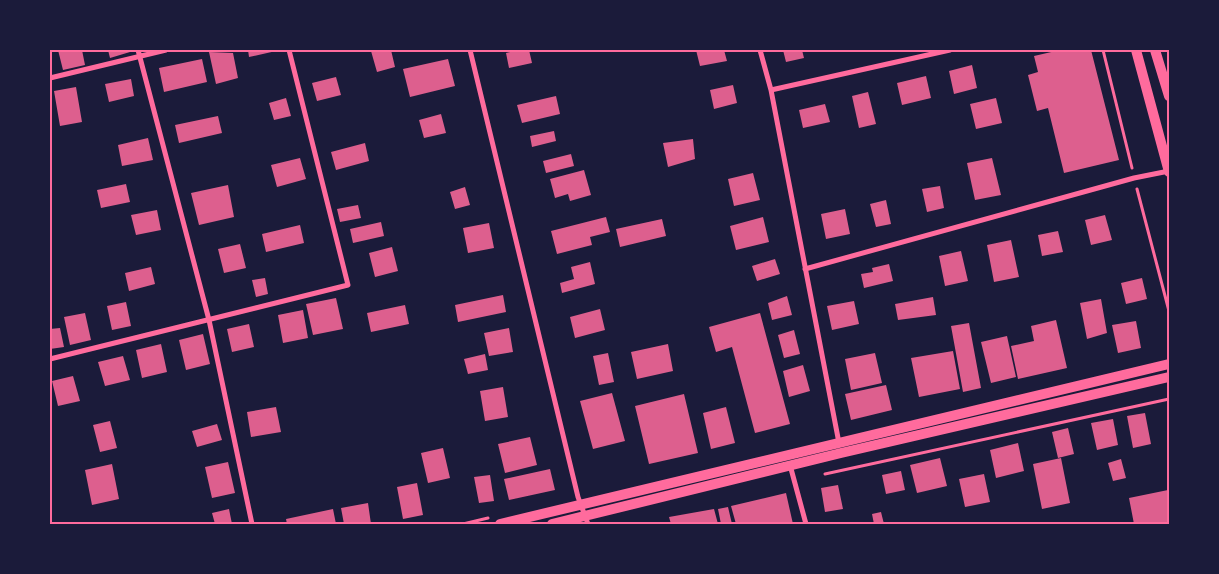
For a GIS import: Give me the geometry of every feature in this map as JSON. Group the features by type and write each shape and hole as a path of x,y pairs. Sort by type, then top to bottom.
{"main road":[{"path":"1136,50 1169,172"},
{"path":"1155,50 1169,96"},
{"path":"500,524 1169,364"},
{"path":"552,524 586,520 841,453 1169,377"}],"street":[{"path":"50,78 139,53 166,50"},
{"path":"50,359 348,285 289,50"},
{"path":"470,50 580,504 586,520"},
{"path":"760,50 771,90 841,453"},
{"path":"771,90 950,50"},
{"path":"139,53 210,320 252,524"},
{"path":"805,270 1134,178 1169,172"},
{"path":"788,455 806,524"}],"path":[{"path":"823,474 1169,398"}],"building":[{"path":"58,50 82,50 85,65 63,70"},
{"path":"108,50 130,50 130,52 110,58"},
{"path":"248,50 276,50 276,51 249,57"},
{"path":"391,50 395,67 377,72 371,51"},
{"path":"529,50 532,63 509,68 506,53"},
{"path":"696,50 724,50 727,61 700,66"},
{"path":"783,50 802,50 804,58 786,62"},
{"path":"1060,50 1091,50 1119,160 1064,173 1048,108 1037,111 1028,75 1038,72 1034,56"},
{"path":"209,52 233,53 238,78 216,84"},
{"path":"202,59 207,82 164,92 159,68"},
{"path":"448,59 455,86 410,97 403,69"},
{"path":"972,65 977,88 954,94 949,71"},
{"path":"926,76 931,98 902,105 897,83"},
{"path":"336,77 341,95 317,101 312,83"},
{"path":"131,79 134,96 109,102 105,84"},
{"path":"733,85 737,103 714,109 710,90"},
{"path":"76,87 82,122 60,126 54,91"},
{"path":"868,92 876,124 859,128 852,96"},
{"path":"556,96 560,114 522,123 517,105"},
{"path":"286,98 291,116 274,120 269,103"},
{"path":"996,98 1002,123 976,129 970,104"},
{"path":"825,104 830,122 803,128 799,110"},
{"path":"441,114 446,133 424,138 419,120"},
{"path":"218,116 222,133 179,143 175,125"},
{"path":"554,131 556,141 532,147 530,136"},
{"path":"148,138 153,160 122,166 118,145"},
{"path":"693,139 695,159 668,167 663,143"},
{"path":"365,143 369,161 336,170 331,152"},
{"path":"571,154 574,166 546,173 543,161"},
{"path":"300,158 306,179 277,187 271,165"},
{"path":"992,158 1001,195 975,200 967,163"},
{"path":"584,170 591,195 570,201 568,194 555,198 550,179"},
{"path":"753,173 760,200 734,206 728,179"},
{"path":"126,184 130,202 101,208 97,190"},
{"path":"228,185 234,217 199,225 191,193"},
{"path":"940,186 944,208 927,212 922,189"},
{"path":"465,187 470,205 455,209 450,192"},
{"path":"886,200 891,224 876,227 870,204"},
{"path":"358,205 361,218 340,222 337,209"},
{"path":"845,209 850,234 826,239 821,214"},
{"path":"157,210 161,230 136,235 131,215"},
{"path":"1105,215 1112,240 1091,245 1085,220"},
{"path":"606,217 610,232 590,237 592,245 557,254 551,231"},
{"path":"763,217 769,242 736,250 730,226"},
{"path":"662,219 666,236 620,247 616,229"},
{"path":"381,222 384,236 353,243 350,229"},
{"path":"489,223 494,248 468,253 463,228"},
{"path":"300,225 304,243 266,252 262,234"},
{"path":"1058,231 1063,252 1042,256 1038,235"},
{"path":"1011,240 1019,277 994,282 987,245"},
{"path":"240,244 246,268 224,273 218,249"},
{"path":"392,247 398,271 375,277 369,253"},
{"path":"961,251 968,281 945,286 939,256"},
{"path":"775,259 780,274 757,281 752,266"},
{"path":"590,262 595,284 562,293 560,283 574,279 571,267"},
{"path":"889,264 893,281 864,288 861,274 873,272 872,268"},
{"path":"151,267 155,284 129,291 125,273"},
{"path":"265,278 268,294 256,297 252,280"},
{"path":"1142,278 1147,299 1126,304 1121,283"},
{"path":"503,295 506,312 458,322 455,305"},
{"path":"787,296 792,315 772,320 768,303"},
{"path":"933,297 936,315 898,320 895,304"},
{"path":"336,298 343,329 313,335 306,304"},
{"path":"1101,299 1107,333 1087,339 1080,303"},
{"path":"854,301 859,324 832,330 827,306"},
{"path":"126,302 131,326 112,330 107,306"},
{"path":"405,305 409,324 371,332 367,313"},
{"path":"600,309 605,330 575,338 570,317"},
{"path":"303,310 308,338 283,343 278,315"},
{"path":"85,313 91,340 70,345 64,317"},
{"path":"760,313 790,424 755,433 732,347 716,352 709,327"},
{"path":"1056,320 1067,368 1018,379 1011,346 1034,341 1031,326"},
{"path":"1136,321 1141,348 1118,353 1112,325"},
{"path":"969,323 981,388 963,392 951,326"},
{"path":"249,324 254,347 232,352 227,329"},
{"path":"60,328 64,347 50,349 50,329"},
{"path":"509,328 513,352 489,356 484,333"},
{"path":"794,330 800,354 784,358 778,335"},
{"path":"203,334 210,364 186,370 179,340"},
{"path":"1007,336 1016,377 991,383 981,342"},
{"path":"161,344 167,372 142,378 136,350"},
{"path":"668,344 673,371 637,379 631,352"},
{"path":"953,351 960,389 919,397 911,358"},
{"path":"608,353 614,382 599,385 593,356"},
{"path":"875,353 882,383 851,390 845,359"},
{"path":"485,354 488,370 468,374 464,359"},
{"path":"123,356 130,380 105,386 98,362"},
{"path":"803,365 810,391 789,397 783,371"},
{"path":"73,376 80,401 58,406 52,381"},
{"path":"886,385 892,410 851,420 845,394"},
{"path":"503,387 508,417 485,421 480,391"},
{"path":"612,393 625,441 593,449 580,401"},
{"path":"684,394 698,453 649,464 635,406"},
{"path":"276,407 281,432 251,437 247,412"},
{"path":"726,407 735,443 711,449 703,413"},
{"path":"1145,413 1151,444 1133,448 1127,416"},
{"path":"1113,419 1118,445 1097,450 1091,423"},
{"path":"110,421 117,448 100,452 93,425"},
{"path":"217,424 222,440 197,447 192,431"},
{"path":"1068,428 1074,454 1058,458 1052,432"},
{"path":"530,437 537,465 505,473 498,444"},
{"path":"1018,443 1024,471 996,478 990,450"},
{"path":"443,448 450,478 428,483 421,453"},
{"path":"940,458 947,486 917,493 910,465"},
{"path":"1061,458 1070,503 1042,509 1033,464"},
{"path":"1121,459 1126,478 1113,481 1108,463"},
{"path":"228,462 235,493 212,498 205,467"},
{"path":"112,464 119,499 92,505 85,470"},
{"path":"550,469 555,490 509,500 504,479"},
{"path":"901,471 905,490 886,494 882,475"},
{"path":"984,474 990,502 965,507 959,479"},
{"path":"490,475 494,501 479,503 474,477"},
{"path":"417,483 423,515 403,519 397,487"},
{"path":"838,485 843,509 825,512 821,488"},
{"path":"1168,490 1169,524 1134,524 1129,498"},
{"path":"786,493 793,524 736,524 731,506"},
{"path":"368,503 371,524 344,524 341,508"},
{"path":"728,507 732,524 721,524 718,509"},
{"path":"229,509 232,524 215,524 212,513"},
{"path":"333,509 336,524 287,524 286,519"},
{"path":"714,509 718,524 671,524 669,517"},
{"path":"881,512 884,524 874,524 872,514"}]}
